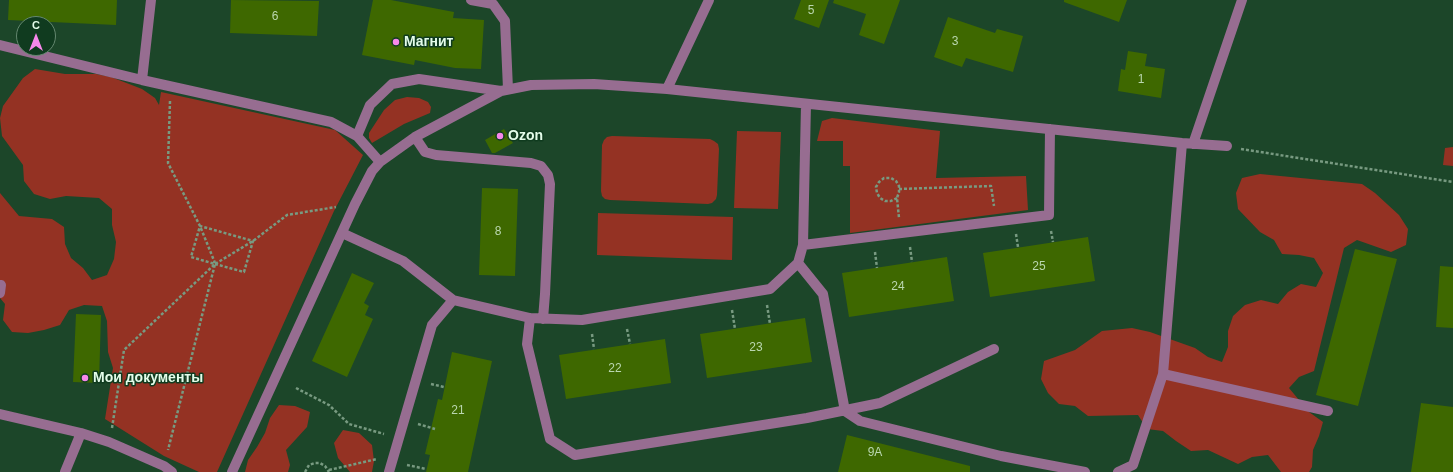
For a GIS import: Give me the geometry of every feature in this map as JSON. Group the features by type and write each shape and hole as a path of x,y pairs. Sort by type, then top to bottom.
{"street":[{"path":"142,80 151,0"},
{"path":"471,0 493,4 506,21 504,90"},
{"path":"666,89 709,0"},
{"path":"1193,144 1242,0"},
{"path":"0,45 142,80 331,122 357,136 380,162"},
{"path":"357,136 370,105 392,84 419,79 504,90"},
{"path":"232,472 355,204 372,171 380,162 416,137 504,90 531,85 594,84 666,89 1182,143 1227,146"},
{"path":"342,233 403,261 453,300 530,318 582,320 770,288 798,263 804,245 806,104"},
{"path":"804,245 1049,215 1050,129"},
{"path":"416,137 425,152 436,156 531,163 541,166 548,175 550,184 543,319"},
{"path":"1118,472 1133,465 1162,374 1182,143"},
{"path":"798,263 823,294 845,411 860,421 1001,456 1085,472"},
{"path":"389,472 432,325 453,300"},
{"path":"530,318 527,344 550,439 575,455 845,411 880,403 994,349"},
{"path":"1162,374 1328,411"},
{"path":"0,414 81,433 110,442 168,469"},
{"path":"65,472 81,433"}],"path":[{"path":"168,469 215,264 200,226 168,163 171,86"},
{"path":"1227,146 1453,182"},
{"path":"897,198 891,201 885,201 880,198 876,187 879,182 884,178 891,178 896,181 899,186 897,198 901,233"},
{"path":"899,189 991,186 997,221"},
{"path":"110,442 124,350 215,264 253,241 287,215 355,204"},
{"path":"200,226 253,241"},
{"path":"200,226 191,257 215,264 244,272 253,241"},
{"path":"296,388 329,405 349,424 399,438"},
{"path":"305,472 309,465 314,463 320,463 326,466 329,471 393,458 426,469"}],"shaded area":[{"path":"35,69 65,74 96,74 111,77 142,89 155,98 159,105 161,92 335,130 363,155 334,211 217,472 199,472 164,456 105,419 113,368 108,352 107,321 102,306 84,305 69,310 60,325 28,333 12,332 3,320 5,304 0,298 0,193 19,216 52,219 64,227 65,244 71,258 83,268 92,280 107,275 114,259 116,242 112,225 112,209 99,198 66,196 50,199 34,194 24,181 23,165 2,136 0,118 3,106 23,78"},
{"path":"407,97 419,98 428,102 431,107 430,113 404,124 372,143 369,138 369,133 384,110 395,100"},
{"path":"832,118 940,131 936,178 1026,176 1028,210 850,233 850,166 843,166 843,141 817,141 822,121"},
{"path":"737,131 781,132 778,209 734,208"},
{"path":"607,137 710,139 714,141 718,144 719,149 716,199 712,203 708,204 605,199 602,196 601,191 602,145"},
{"path":"1453,147 1453,166 1443,165 1445,148"},
{"path":"1260,174 1362,184 1375,193 1399,215 1408,229 1406,245 1391,252 1357,240 1344,248 1314,371 1299,377 1289,388 1309,412 1323,422 1313,450 1312,467 1309,472 1281,472 1268,455 1252,457 1238,464 1208,450 1191,451 1163,431 1147,429 1138,415 1088,416 1075,406 1059,404 1048,393 1041,379 1044,361 1075,350 1102,331 1132,328 1150,332 1195,348 1208,357 1222,362 1228,347 1228,331 1233,316 1245,305 1261,300 1278,304 1288,292 1301,284 1316,287 1323,273 1314,258 1282,254 1274,240 1260,232 1238,209 1236,193 1242,178"},
{"path":"598,213 733,217 732,260 597,255"},
{"path":"279,405 295,406 310,412 307,427 286,450 290,465 288,472 245,472 248,460 265,433 270,418"},
{"path":"343,430 359,433 372,445 374,461 372,472 350,472 338,458 334,443"}],"building":[{"path":"9,0 117,0 116,25 56,22 56,16 16,16 16,20 8,20"},
{"path":"231,0 319,1 317,36 230,33"},
{"path":"373,0 391,0 454,12 453,18 484,20 481,69 455,68 415,60 414,65 362,55"},
{"path":"801,0 829,0 819,28 794,19"},
{"path":"834,0 900,0 884,44 859,35 866,14 833,3"},
{"path":"1064,0 1127,0 1119,22 1064,2"},
{"path":"948,17 995,33 997,29 1023,36 1013,72 966,58 962,67 934,57"},
{"path":"1128,51 1147,54 1145,66 1165,69 1161,98 1118,91 1121,69 1125,70"},
{"path":"504,129 513,143 495,153 492,153 485,140"},
{"path":"482,188 518,189 515,276 479,275"},
{"path":"1088,237 1095,281 990,297 983,253"},
{"path":"1355,249 1397,259 1358,406 1316,395"},
{"path":"947,257 954,301 849,317 842,273"},
{"path":"1440,266 1453,267 1453,328 1436,327"},
{"path":"352,273 374,283 364,303 369,306 365,315 373,319 347,377 312,361"},
{"path":"76,314 101,315 99,383 73,382"},
{"path":"805,318 812,362 707,378 700,334"},
{"path":"665,339 671,383 566,399 559,355"},
{"path":"452,352 492,361 468,472 426,472 430,455 425,454 438,399 442,400"},
{"path":"1421,403 1453,407 1453,472 1411,472"},
{"path":"847,435 970,466 970,472 838,472"}],"place":[{"name":"Магнит","path":"396,42"},
{"name":"Ozon","path":"500,136"},
{"name":"Мои документы","path":"85,378"}]}
